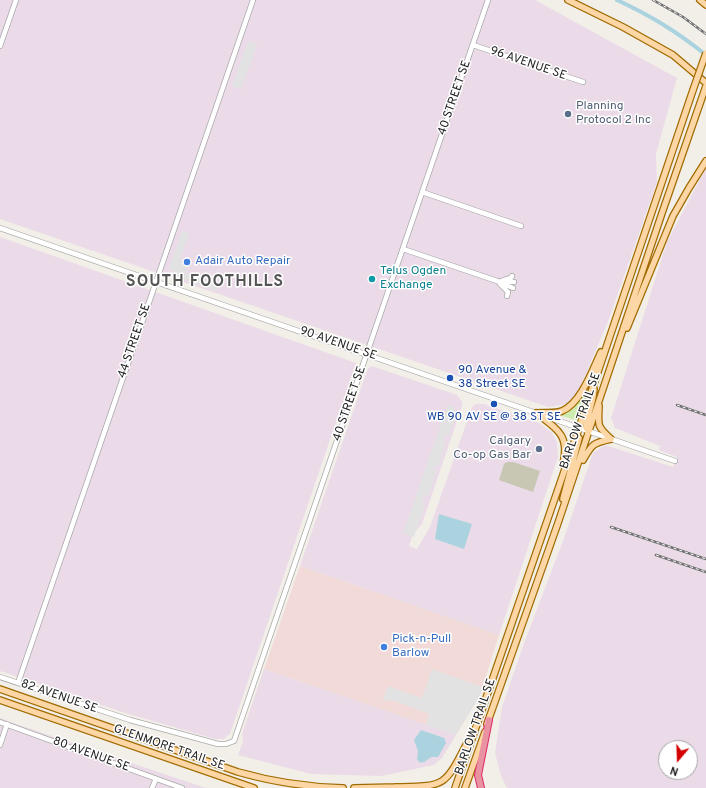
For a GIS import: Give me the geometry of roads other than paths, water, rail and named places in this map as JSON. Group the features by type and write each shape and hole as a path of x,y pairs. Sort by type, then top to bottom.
{"highway":[{"path":"481,788 478,775 485,744 488,720"}],"main road":[{"path":"568,0 623,27 673,55 706,83"},
{"path":"700,0 706,5"},
{"name":"BARLOW TRAIL SE","path":"455,788 706,53"},
{"name":"BARLOW TRAIL SE","path":"465,788 590,431 600,396 706,86"},
{"path":"615,354 634,313 673,216 688,188 706,161"},
{"path":"536,413 560,412 570,407 578,399 612,330"},
{"path":"590,431 586,428 586,425 593,397 595,377"},
{"path":"600,396 599,425 611,439"},
{"path":"536,413 557,429 564,441 565,455 555,496"},
{"path":"558,523 580,437 579,428"},
{"path":"574,477 590,448 598,442 611,439"},
{"name":"GLENMORE TRAIL SE","path":"0,689 238,772 291,784 318,788 343,788"},
{"name":"GLENMORE TRAIL SE","path":"0,700 254,788"},
{"path":"354,788 424,787 444,781 453,770 478,723"},
{"path":"395,787 404,788"}],"street":[{"path":"0,46 16,0"},
{"name":"44 STREET SE","path":"18,683 155,281 253,0"},
{"name":"40 STREET SE","path":"234,741 488,0"},
{"name":"96 AVENUE SE","path":"473,45 583,82"},
{"path":"422,192 521,226"},
{"name":"90 AVENUE SE","path":"0,228 675,461"},
{"path":"403,248 513,288"},
{"path":"497,281 511,278 512,276"},
{"path":"497,281 514,282"},
{"path":"497,281 508,292 507,296"},
{"name":"82 AVENUE SE","path":"0,677 130,720 218,744 226,744 234,741"},
{"name":"80 AVENUE SE","path":"0,722 182,788"},
{"path":"0,745 7,724"},
{"path":"152,788 156,779"}],"water":[{"path":"439,514 472,524 464,549 435,539"},
{"path":"421,730 444,738 446,743 438,757 432,757 425,762 419,762 417,759 418,751 414,740"}],"waterway":[{"path":"617,0 663,24 706,55"}],"railway":[{"path":"653,0 683,17 706,34"},
{"path":"677,405 706,415"},
{"path":"611,527 706,559"},
{"path":"656,555 706,572"}],"place":[{"name":"Planning Protocol 2 Inc","path":"568,114"},
{"name":"Adair Auto Repair","path":"187,262"},
{"name":"Telus Ogden Exchange","path":"372,279"},
{"name":"90 Avenue & 38 Street SE","path":"450,378"},
{"name":"WB 90 AV SE @ 38 ST SE","path":"494,404"},
{"name":"Calgary Co-op Gas Bar","path":"539,449"},
{"name":"Pick-n-Pull Barlow","path":"384,647"}],"district":[{"name":"SOUTH FOOTHILLS","path":"205,283"}]}
